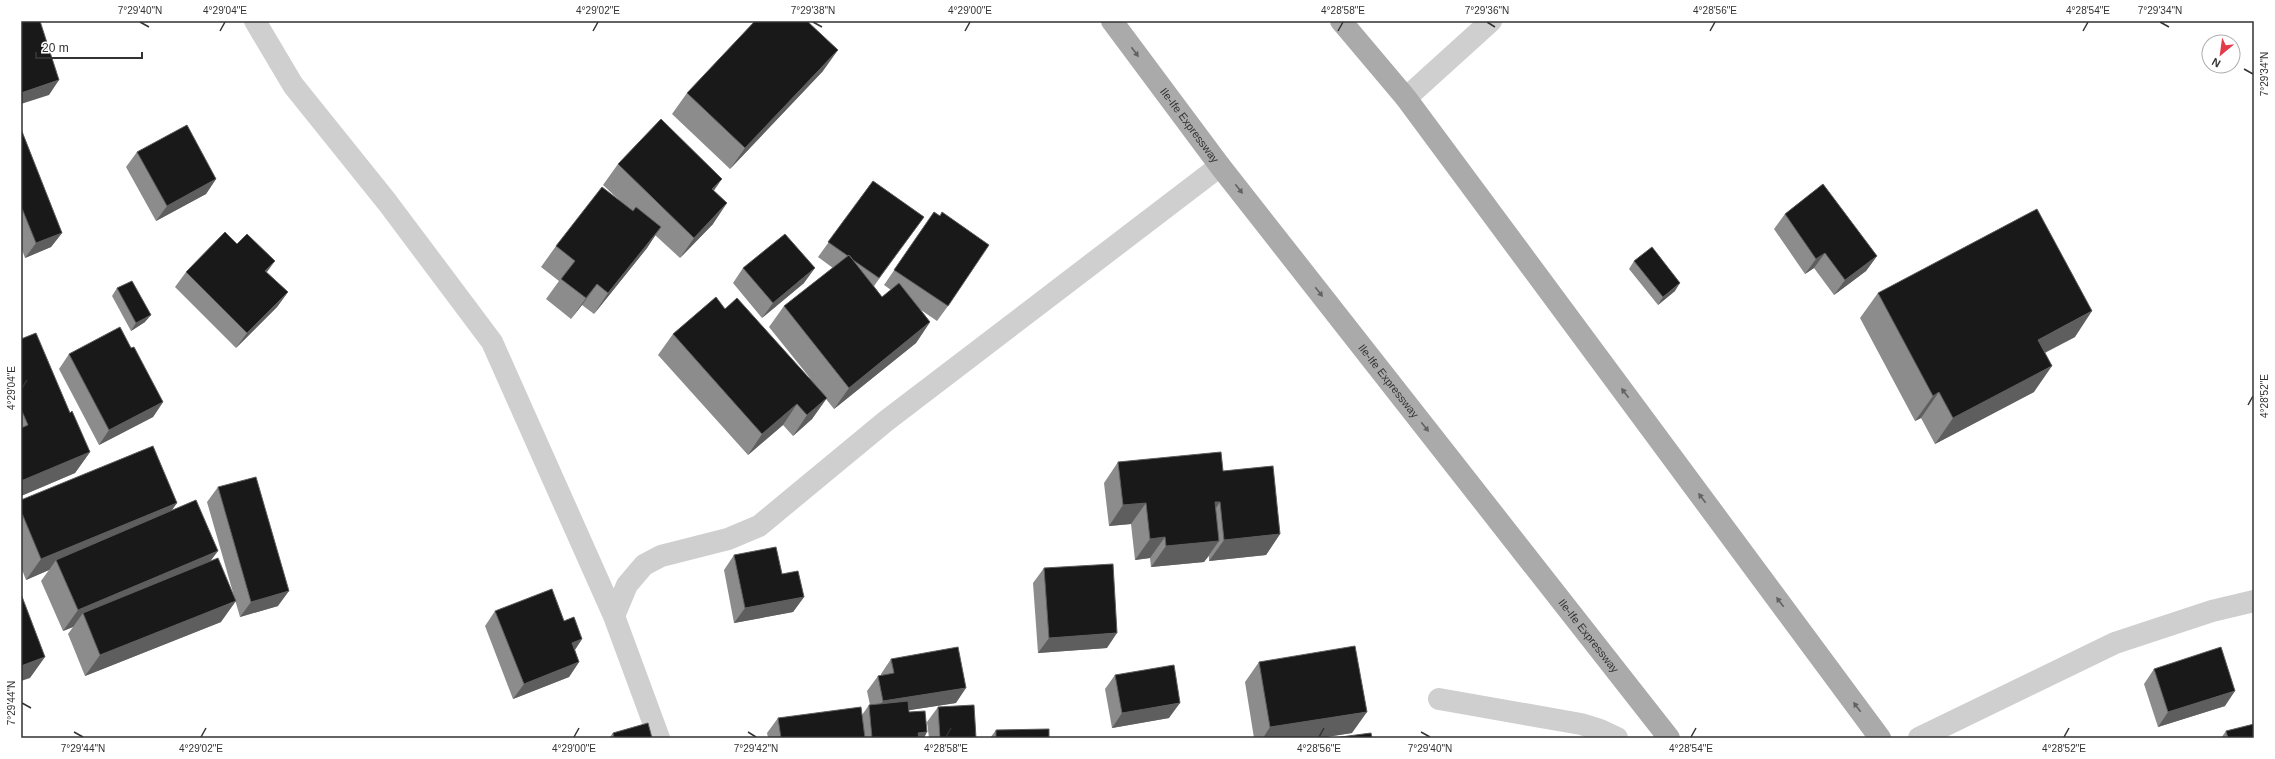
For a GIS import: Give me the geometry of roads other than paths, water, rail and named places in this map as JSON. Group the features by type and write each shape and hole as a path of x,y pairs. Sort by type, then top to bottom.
{"main road":[{"name":"Ile-Ife Expressway","path":"1112,21 1220,166 1669,738"},
{"path":"1341,21 1406,98 1880,738"}],"street":[{"path":"255,21 293,85 387,202 492,342 614,616 659,738"},
{"path":"1406,98 1491,21"},
{"path":"614,616 628,585 644,565 661,556 728,539 759,526 886,421 1220,166"},
{"path":"1919,738 2115,643 2212,611 2254,601"},
{"path":"1439,700 1581,724 1600,730 1617,738"}]}
